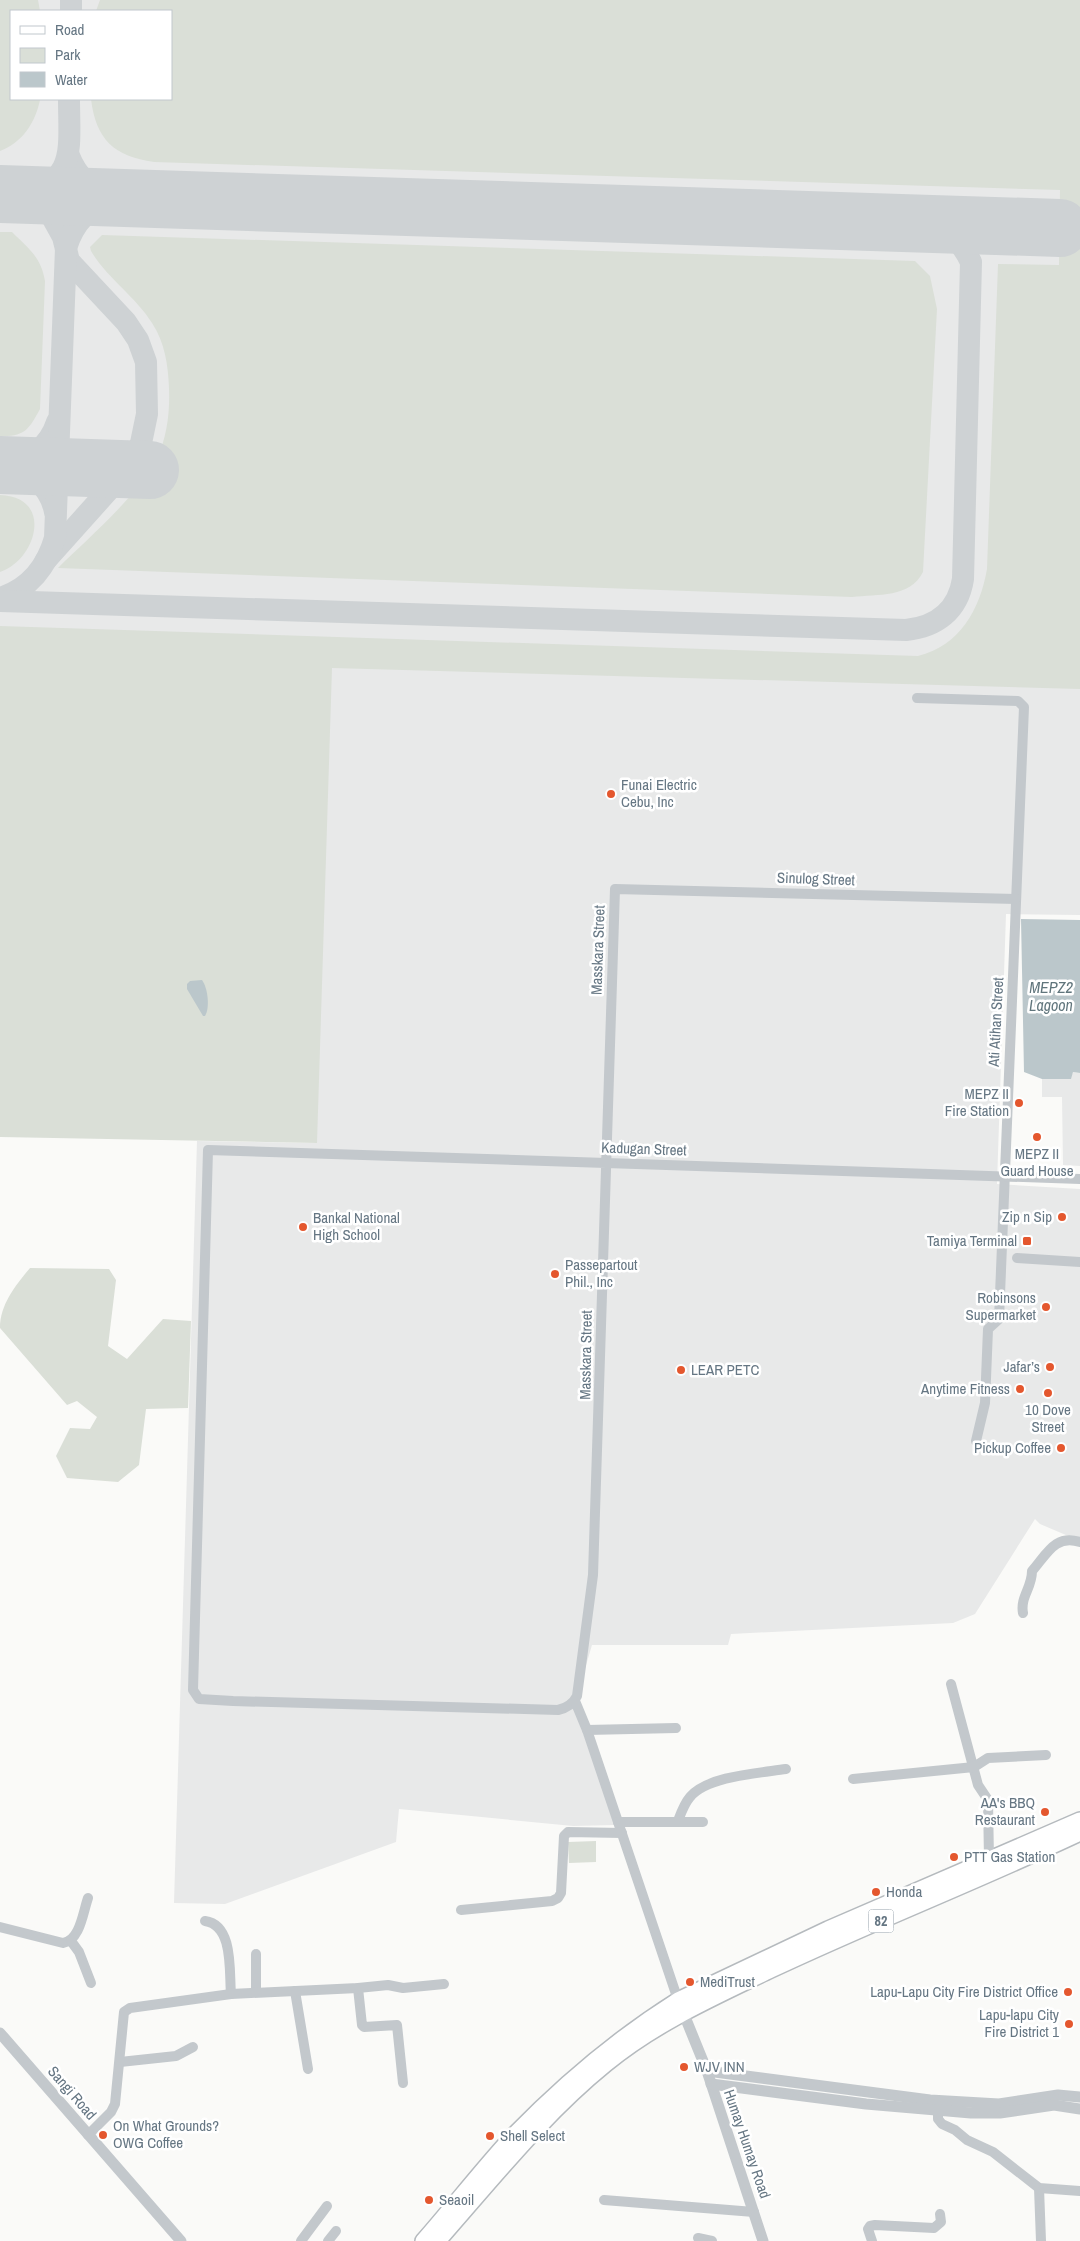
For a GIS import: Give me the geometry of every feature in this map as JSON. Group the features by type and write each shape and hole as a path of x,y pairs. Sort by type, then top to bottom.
{"main road":[{"name":"82","path":"971,1874 989,1860 1080,1820"},
{"name":"82","path":"423,2241 509,2140 566,2084 619,2041 681,2006 811,1952 971,1874 1080,1833"},
{"name":"82","path":"438,2241 551,2113 573,2092 681,2006"}],"street":[{"name":"Ati Atihan Street","path":"917,698 1018,701 1022,704 1000,1319 988,1328 985,1403 976,1441"},
{"name":"Sinulog Street","path":"615,889 1016,899"},
{"name":"Masskara Street","path":"575,1701 593,1575 615,889"},
{"name":"Kadugan Street","path":"575,1701 568,1707 558,1710 204,1700 196,1696 193,1690 208,1150 1080,1179"},
{"path":"1017,1258 1080,1262"},
{"path":"1023,1613 1021,1602 1032,1581 1032,1571 1056,1543 1064,1540 1080,1542"},
{"path":"951,1684 978,1785 988,1800 989,1860"},
{"path":"575,1701 587,1730 681,2006"},
{"path":"587,1730 676,1728"},
{"path":"853,1779 974,1767 988,1758 1046,1755"},
{"path":"678,1821 685,1803 701,1787 724,1780 786,1769"},
{"path":"618,1822 703,1822"},
{"path":"461,1910 552,1901 558,1898 561,1893 564,1836 568,1832 622,1833"},
{"path":"0,1927 63,1943 71,1941 76,1935 88,1898"},
{"path":"205,1921 216,1926 226,1936 231,1994"},
{"path":"71,1941 79,1952 91,1983"},
{"path":"256,1954 256,1992"},
{"path":"88,2135 114,2108 124,2012 127,2010 231,1994 388,1985 403,1988 444,1984"},
{"path":"358,1988 362,2024 364,2027 397,2025 403,2083"},
{"path":"294,1991 308,2069"},
{"name":"Humay Humay Road","path":"681,2006 707,2071 763,2241"},
{"name":"Sangi Road","path":"0,2033 181,2241"},
{"path":"120,2062 176,2056 193,2047"},
{"path":"707,2071 930,2100 999,2104 1058,2095 1080,2097"},
{"path":"711,2084 828,2099 938,2110 1000,2113 1054,2105 1080,2109"},
{"path":"828,2099 830,2086"},
{"path":"938,2110 938,2119 942,2124 955,2130 967,2140 993,2152 1039,2188 1080,2192"},
{"path":"1039,2188 1041,2241"},
{"path":"604,2200 754,2212"},
{"path":"302,2241 327,2206"},
{"path":"872,2241 868,2229 870,2226 934,2228 940,2222 940,2214"},
{"path":"328,2241 336,2231"},
{"path":"698,2238 712,2241"}],"shaded area":[{"path":"0,0 1080,0 1080,915 1006,914 997,1184 1080,1189 1080,1541 1040,1524 1035,1519 975,1614 953,1623 731,1634 728,1645 592,1645 574,1706 615,1825 573,1826 399,1809 396,1842 225,1904 174,1903 197,1141 317,1143 0,657"},
{"path":"1073,1072 1080,1073 1080,1166 1063,1165 1062,1097 1042,1097 1042,1079 1070,1079"}],"green space":[{"path":"0,0 38,0 40,10 10,10 10,100 40,100 38,108 27,131 15,142 0,151"},
{"path":"100,0 1080,0 1080,689 332,668 317,1143 0,1137 0,626 918,656 945,644 956,635 973,612 984,584 987,569 998,264 1059,265 1060,190 154,162 140,159 128,155 109,144 97,125 91,100 172,100 172,10 96,10"},
{"path":"0,232 12,232 29,249 41,266 45,281 40,409 29,427 21,433 8,436 0,436"},
{"path":"102,235 915,261 930,276 937,309 923,572 917,580 902,591 882,595 852,597 58,568 112,516 149,472 163,442 167,424 169,388 167,363 163,346 152,323 138,304 105,270 91,251 90,247"},
{"path":"0,495 17,498 28,506 33,517 34,529 23,555 13,565 0,572"},
{"path":"30,1268 109,1269 116,1280 108,1346 127,1359 163,1319 191,1321 188,1408 146,1409 139,1465 118,1482 67,1478 56,1456 70,1428 90,1429 97,1417 77,1401 67,1405 0,1328 6,1303 14,1288"},
{"path":"596,1841 596,1862 569,1863 568,1842"}],"water":[{"name":"MEPZ2 Lagoon","path":"1021,919 1080,920 1080,1073 1073,1072 1071,1079 1042,1079 1024,1072"},
{"path":"202,980 208,998 205,1016 203,1016 187,989 187,984 190,981"}],"taxiway":[{"path":"71,0 71,10"},
{"path":"14,195 35,190 50,183 60,174 66,162 68,149 69,100"},
{"path":"69,156 72,164 86,182 114,198"},
{"path":"14,195 35,202 52,217 63,237 69,261 126,322 138,340 146,362 147,414 141,443 131,465 46,560"},
{"path":"0,598 20,589 35,575 47,558 55,538 66,248 78,223 97,206 114,198"},
{"path":"0,601 906,630 927,625 936,621 951,608 956,600 963,579 971,262 965,250 938,224"},
{"path":"5,465 23,460 37,451 49,439 57,422"},
{"path":"5,465 23,471 38,481 49,495 55,512"}],"runway":[{"path":"0,194 1060,228"},
{"path":"0,465 150,470"}],"place":[{"name":"Funai Electric Cebu, Inc","path":"611,794"},
{"name":"MEPZ II Fire Station","path":"1019,1103"},
{"name":"MEPZ II Guard House","path":"1037,1137"},
{"name":"Zip n Sip","path":"1062,1217"},
{"name":"Bankal National High School","path":"303,1227"},
{"name":"Tamiya Terminal","path":"1027,1241"},
{"name":"Passepartout Phil., Inc","path":"555,1274"},
{"name":"Robinsons Supermarket","path":"1046,1307"},
{"name":"Jafar’s","path":"1050,1367"},
{"name":"LEAR PETC","path":"681,1370"},
{"name":"Anytime Fitness","path":"1020,1389"},
{"name":"10 Dove Street","path":"1048,1393"},
{"name":"Pickup Coffee","path":"1061,1448"},
{"name":"AA's BBQ Restaurant","path":"1045,1812"},
{"name":"PTT Gas Station","path":"954,1857"},
{"name":"Honda","path":"876,1892"},
{"name":"MediTrust","path":"690,1982"},
{"name":"Lapu-Lapu City Fire District Office","path":"1068,1992"},
{"name":"Lapu-lapu City Fire District 1","path":"1069,2024"},
{"name":"WJV INN","path":"684,2067"},
{"name":"On What Grounds? OWG Coffee","path":"103,2135"},
{"name":"Shell Select","path":"490,2136"},
{"name":"Seaoil","path":"429,2200"}]}
